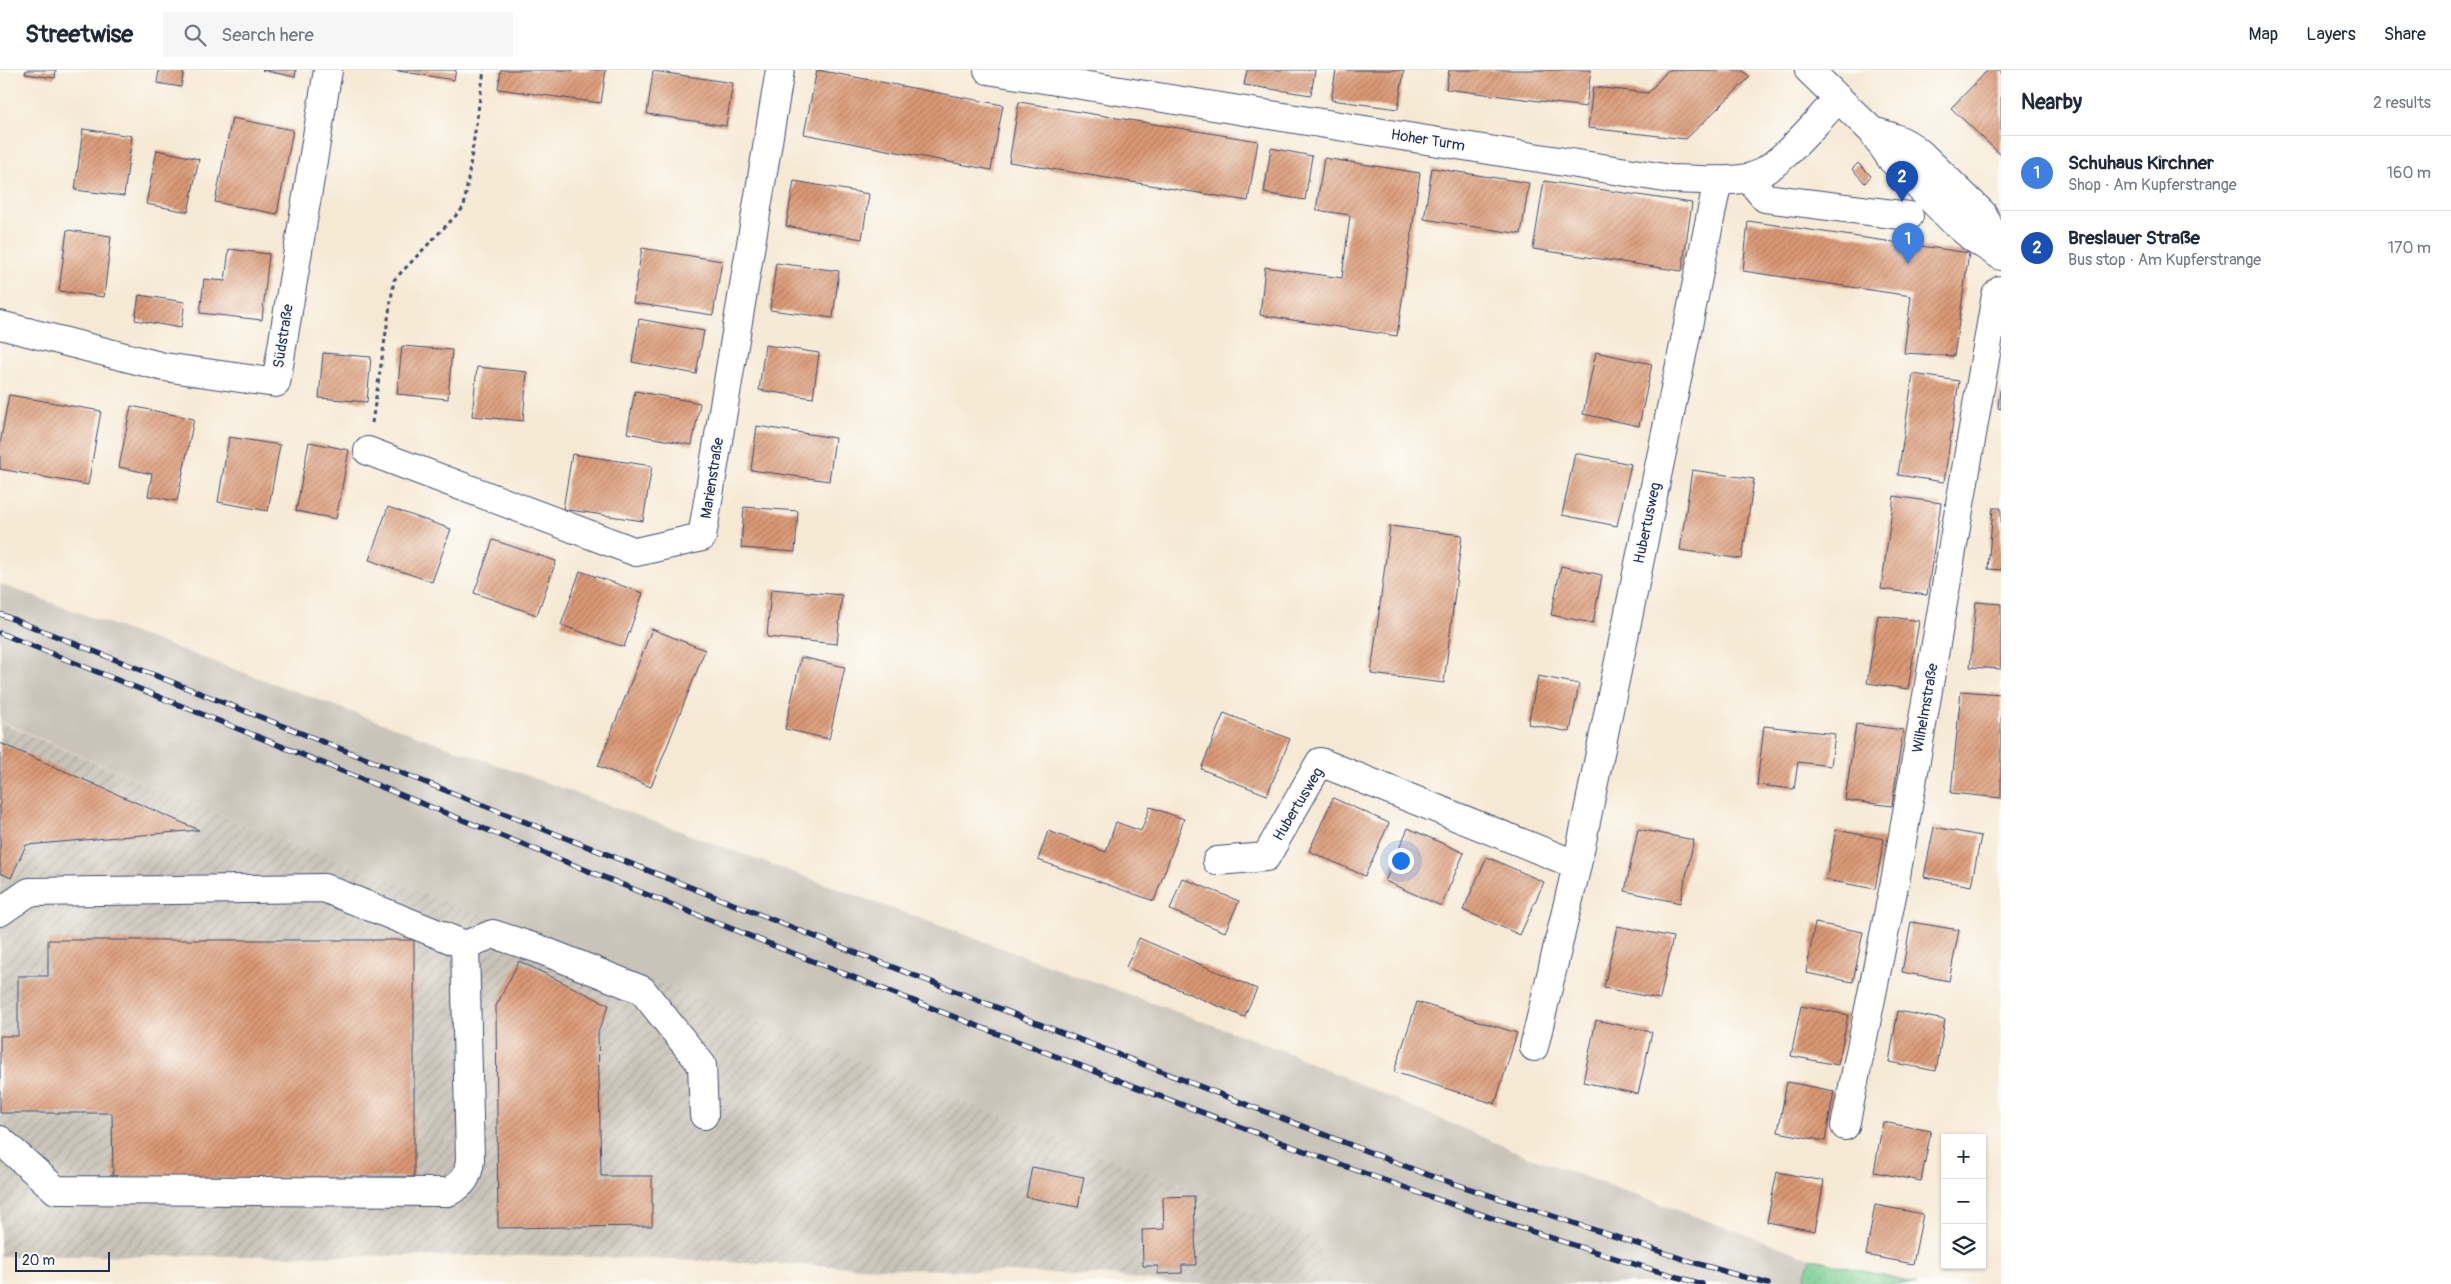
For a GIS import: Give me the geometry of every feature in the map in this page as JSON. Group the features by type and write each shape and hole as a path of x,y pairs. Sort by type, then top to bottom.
{"street":[{"name":"Südstraße","path":"0,325 164,367 276,383 328,70"},
{"name":"Marienstraße","path":"368,451 636,552 702,537 780,70"},
{"name":"Hoher Turm","path":"988,70 1671,179 1718,180 1748,178 1774,165 1838,98"},
{"path":"1809,70 1872,131 1896,137 1910,144 1920,153 1983,214 2001,255"},
{"path":"1748,178 1766,198 1909,216"},
{"name":"Hubertusweg","path":"1534,1047 1577,866 1718,180"},
{"name":"Wilhelmstraße","path":"1845,1126 1896,876 1996,295 2001,290"},
{"name":"Hubertusweg","path":"1217,861 1266,857 1320,762 1577,866"},
{"path":"0,912 29,892 324,888 466,945 493,934 539,949 642,990 702,1065 704,1115"},
{"path":"0,1140 56,1190 448,1192 460,1186 468,1175 470,1160 466,945"}],"path":[{"path":"368,451 394,280 464,208 484,70"}],"shaded area":[{"path":"0,584 1279,1049 1524,1155 1811,1258 1806,1277 1833,1284 1179,1284 1104,1275 1333,1281 1315,1237 575,950 239,823 0,721"},
{"path":"0,722 239,823 575,950 1315,1237 1333,1282 907,1269 571,1256 0,1256"}],"green space":[{"path":"1811,1258 1917,1284 1833,1284 1805,1277"}],"building":[{"path":"26,70 56,70 55,78 25,74"},
{"path":"159,70 184,70 181,87 157,83"},
{"path":"262,70 296,70 295,77"},
{"path":"392,70 456,70 454,80"},
{"path":"501,70 606,70 601,103 498,89"},
{"path":"817,70 1003,105 991,170 804,134"},
{"path":"1247,70 1315,70 1311,95 1244,85"},
{"path":"1336,70 1404,70 1398,109 1331,100"},
{"path":"1449,70 1591,70 1586,107 1446,89"},
{"path":"1668,70 1742,70 1750,77 1686,139 1588,128 1593,87 1648,93"},
{"path":"1988,70 2001,70 2001,155 1951,108"},
{"path":"653,71 733,83 726,126 647,114"},
{"path":"1019,102 1258,141 1248,201 1009,162"},
{"path":"232,118 293,130 277,214 215,202"},
{"path":"83,129 132,136 124,196 75,190"},
{"path":"1271,148 1312,156 1305,200 1264,193"},
{"path":"157,150 199,159 188,212 146,204"},
{"path":"1324,158 1420,173 1397,336 1260,315 1265,267 1342,278 1350,215 1316,210"},
{"path":"1858,163 1871,176 1865,183 1852,169"},
{"path":"1432,168 1529,183 1521,234 1424,219"},
{"path":"794,181 869,194 862,239 786,226"},
{"path":"1544,181 1692,203 1682,271 1533,249"},
{"path":"1748,221 1969,253 1954,356 1904,353 1911,296 1743,271"},
{"path":"67,230 111,236 104,297 59,291"},
{"path":"642,248 722,261 713,315 633,303"},
{"path":"229,249 269,254 262,320 200,313 204,279 225,281"},
{"path":"776,263 839,271 833,318 770,310"},
{"path":"139,295 185,302 181,328 135,320"},
{"path":"639,319 704,331 696,374 632,362"},
{"path":"765,345 819,353 813,398 759,390"},
{"path":"402,346 452,350 448,399 397,394"},
{"path":"1596,352 1652,364 1639,426 1583,414"},
{"path":"323,353 371,357 367,402 319,398"},
{"path":"477,367 527,372 523,421 472,416"},
{"path":"1913,374 1959,381 1944,482 1898,475"},
{"path":"2001,390 2001,409 1998,408"},
{"path":"635,391 700,403 692,445 627,433"},
{"path":"9,395 101,411 88,485 0,469 0,444"},
{"path":"131,406 194,419 177,501 148,496 152,474 119,467"},
{"path":"757,426 835,438 829,481 751,470"},
{"path":"229,437 280,445 268,511 218,502"},
{"path":"309,442 349,450 336,519 296,511"},
{"path":"1575,453 1631,464 1617,526 1562,515"},
{"path":"572,454 652,466 643,521 563,509"},
{"path":"1692,470 1754,479 1742,559 1680,550"},
{"path":"1894,496 1941,503 1927,595 1881,589"},
{"path":"388,507 451,529 432,582 369,560"},
{"path":"744,507 798,511 795,552 741,548"},
{"path":"1993,508 2001,508 2001,570 1988,569"},
{"path":"1390,526 1462,535 1444,683 1371,674"},
{"path":"493,540 556,561 537,615 474,593"},
{"path":"1561,566 1602,575 1593,623 1551,615"},
{"path":"580,571 643,593 624,647 561,625"},
{"path":"771,589 842,595 837,644 767,637"},
{"path":"1976,602 2001,604 2001,669 1970,667"},
{"path":"1878,615 1919,621 1908,689 1867,683"},
{"path":"652,629 705,650 651,787 598,766"},
{"path":"801,657 845,667 829,739 785,729"},
{"path":"1538,676 1579,684 1570,732 1528,724"},
{"path":"1961,691 2001,694 2001,798 1951,793"},
{"path":"1224,713 1290,739 1267,795 1201,769"},
{"path":"1856,724 1903,730 1892,806 1845,800"},
{"path":"1764,726 1835,734 1831,766 1798,762 1794,789 1757,785"},
{"path":"0,743 199,830 26,845 11,878 0,873"},
{"path":"1333,798 1389,823 1365,876 1309,851"},
{"path":"1150,807 1184,819 1154,901 1038,860 1048,831 1106,852 1116,822 1141,831"},
{"path":"1934,827 1981,836 1971,886 1924,877"},
{"path":"1408,828 1464,853 1441,906 1385,881"},
{"path":"1638,829 1694,840 1680,903 1625,891"},
{"path":"1836,830 1884,839 1875,889 1826,880"},
{"path":"1487,857 1544,882 1520,935 1463,910"},
{"path":"1182,878 1239,901 1225,932 1170,910"},
{"path":"1911,922 1959,930 1949,981 1902,972"},
{"path":"1815,923 1863,932 1853,982 1806,973"},
{"path":"1617,926 1673,937 1660,999 1604,988"},
{"path":"1139,938 1257,989 1244,1017 1126,967"},
{"path":"48,940 414,940 414,1177 113,1178 112,1113 0,1113 0,1036 18,1036 18,976 48,976"},
{"path":"519,961 609,1005 598,1032 601,1176 652,1176 652,1226 498,1228 496,1006"},
{"path":"1417,1002 1517,1033 1495,1104 1394,1072"},
{"path":"1801,1006 1848,1015 1838,1065 1791,1056"},
{"path":"1898,1011 1945,1020 1936,1071 1889,1062"},
{"path":"1596,1020 1652,1032 1638,1094 1583,1082"},
{"path":"1787,1082 1834,1091 1825,1141 1778,1132"},
{"path":"1883,1122 1931,1131 1921,1181 1874,1172"},
{"path":"1032,1167 1084,1177 1078,1207 1026,1197"},
{"path":"1777,1172 1824,1181 1815,1231 1767,1222"},
{"path":"1194,1196 1196,1265 1182,1265 1182,1273 1158,1274 1158,1266 1143,1266 1142,1230 1164,1229 1163,1197"},
{"path":"1875,1205 1923,1214 1913,1264 1866,1255"}],"railway":[{"path":"0,614 854,952 1428,1175 1689,1261 1768,1284"},
{"path":"0,633 663,901 1221,1120 1459,1207 1621,1260 1702,1284"}],"place":[{"name":"Breslauer Straße","path":"1902,202"},
{"name":"Schuhaus Kirchner","path":"1908,264"}]}
